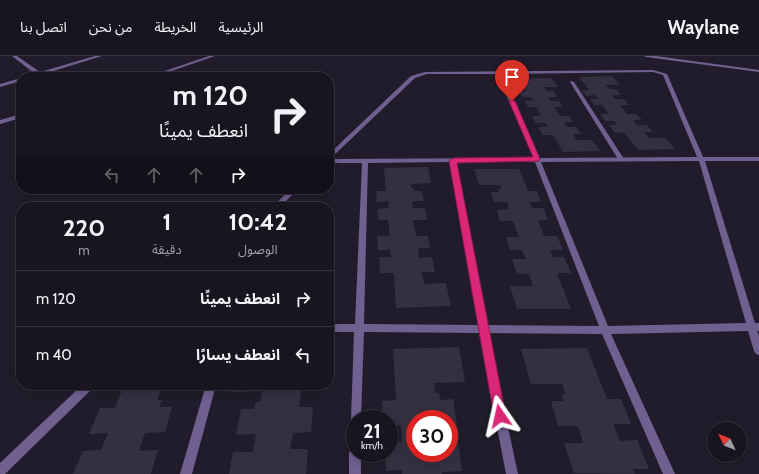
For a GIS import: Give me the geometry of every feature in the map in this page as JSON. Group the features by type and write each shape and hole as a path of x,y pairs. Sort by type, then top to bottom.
{"street":[{"path":"14,56 36,72"},
{"path":"46,72 100,56"},
{"path":"164,72 213,56"},
{"path":"646,56 759,71"},
{"path":"334,152 419,74 653,71 665,74 701,159 756,327 759,351"},
{"path":"499,72 537,159 604,330 669,474"},
{"path":"0,86 16,81"},
{"path":"572,82 621,159"},
{"path":"0,122 16,117"},
{"path":"334,161 759,159"},
{"path":"453,161 483,329 512,474"},
{"path":"356,410 365,162"},
{"path":"281,202 290,194"},
{"path":"334,328 604,330 756,327"},
{"path":"0,471 84,390"},
{"path":"186,474 211,390"},
{"path":"355,462 355,474"}],"building":[{"path":"612,76 620,85 605,85 610,89 616,89 621,95 612,95 615,99 624,99 629,105 620,105 627,114 636,114 642,120 633,120 637,125 647,125 653,132 644,132 649,138 665,138 675,149 638,150 624,132 615,133 609,125 617,125 614,121 605,121 600,114 609,114 602,105 594,105 590,99 598,99 595,95 586,96 582,90 589,90 579,77"},
{"path":"552,78 558,87 543,87 547,91 553,91 557,97 548,97 551,101 559,101 563,107 554,107 560,116 569,116 573,122 564,122 567,127 576,127 581,134 573,134 576,140 592,140 600,151 563,152 553,135 543,135 538,127 547,127 545,123 536,123 532,116 541,116 536,107 528,107 525,101 533,101 531,97 522,97 519,91 526,91 519,79"},
{"path":"428,167 431,183 411,184 411,188 414,188 414,191 422,191 424,201 412,201 413,208 425,208 427,220 413,220 416,236 428,236 430,248 418,248 419,258 432,257 435,272 422,272 424,284 446,283 451,306 396,308 394,273 380,273 379,257 391,257 390,250 378,250 377,236 390,236 388,220 378,220 378,209 389,208 388,201 377,202 376,191 386,191 384,168"},
{"path":"474,169 519,169 528,191 537,191 541,202 530,202 532,208 544,208 548,220 538,220 544,236 557,236 563,250 550,250 553,257 564,257 571,273 557,273 571,309 517,309 510,286 533,286 529,274 517,274 512,259 526,259 522,250 510,250 506,237 519,237 513,221 500,221 497,210 509,209 507,202 494,202 491,192 499,192 498,189 501,189 500,185 479,185"},
{"path":"459,347 465,382 434,383 435,393 439,393 440,400 453,399 455,410 406,410 406,462 458,462 458,441 462,471 442,472 442,474 402,474 402,470 386,471 386,462 398,462 398,442 402,442 401,425 398,425 398,410 382,410 382,401 396,400 393,349"},
{"path":"587,348 607,399 621,399 631,424 613,424 620,441 637,440 649,469 633,469 635,474 574,473 564,443 583,443 578,426 558,426 551,401 564,401 562,394 566,394 562,384 531,384 521,349"},
{"path":"122,390 161,390 157,400 162,400 159,407 172,407 165,432 145,433 139,451 158,450 151,474 73,474 83,451 101,450 108,433 89,434 100,408 115,408"},
{"path":"230,390 301,390 299,407 313,407 311,432 293,433 290,449 308,449 306,474 229,474 233,452 253,452 256,434 236,435 241,409 254,409 256,402 260,402 262,391 230,392"}],"route":[{"path":"500,416 453,161 537,159 512,101"}]}
